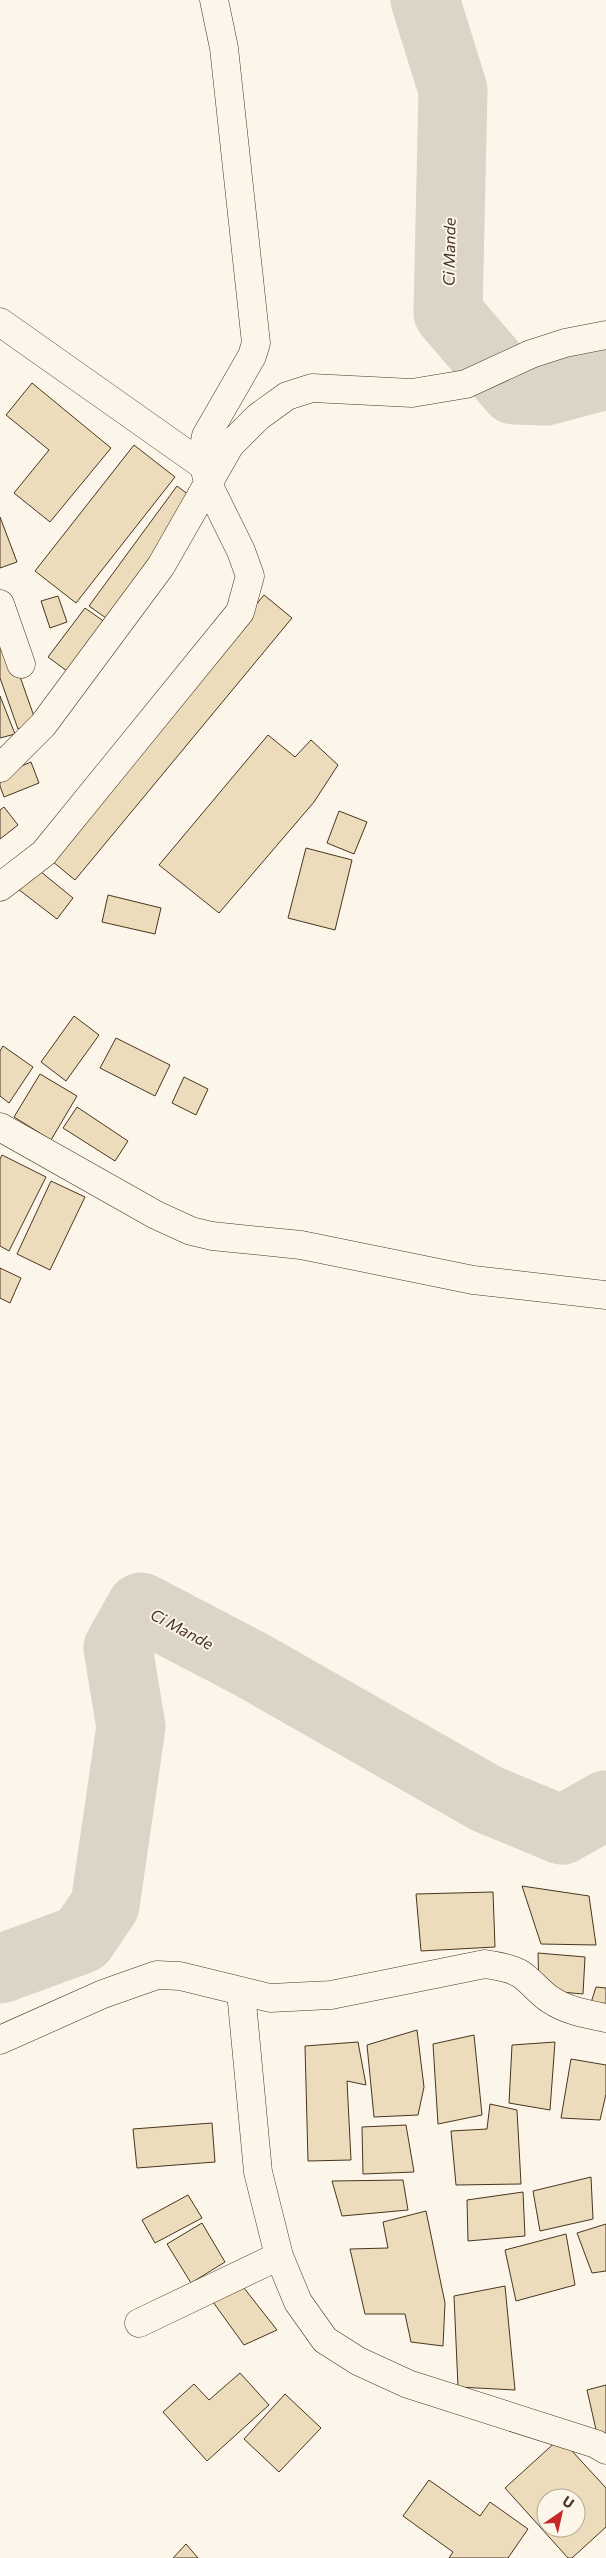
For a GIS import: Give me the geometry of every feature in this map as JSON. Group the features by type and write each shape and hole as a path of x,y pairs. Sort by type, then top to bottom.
{"street":[{"path":"0,887 44,852 240,612 250,576 241,551 206,476 203,452 206,436 252,356 256,343 224,48 214,0"},
{"path":"0,322 206,476"},
{"path":"0,768 43,725 161,566 206,476 230,445 258,417 287,396 299,390 312,388 412,393 466,384 531,354 565,343 606,335"},
{"path":"0,604 21,664"},
{"path":"0,1127 156,1215 191,1231 212,1236 301,1245 473,1280 606,1294"},
{"path":"0,2040 103,1994 157,1975 180,1976 270,1998 332,1995 485,1964 504,1967 520,1974 552,2002 573,2010 606,2018"},
{"path":"241,1992 258,2172 279,2256 298,2302 326,2340 358,2361 408,2384 596,2444 606,2450"},
{"path":"139,2323 279,2256"}],"building":[{"path":"32,383 111,448 50,522 14,493 49,450 6,415"},
{"path":"134,445 175,477 76,603 35,571"},
{"path":"177,486 193,498 106,618 89,606"},
{"path":"0,517 17,562 0,568"},
{"path":"264,595 292,618 75,880 47,857"},
{"path":"58,596 67,622 50,628 41,601"},
{"path":"85,608 109,625 71,674 48,657"},
{"path":"0,620 36,722 18,729 0,678"},
{"path":"0,696 15,734 0,738"},
{"path":"268,735 295,757 311,740 338,765 314,802 219,913 159,865"},
{"path":"31,762 39,783 4,797 0,786 0,775"},
{"path":"4,807 18,825 0,839 0,810"},
{"path":"339,811 367,822 354,854 327,843"},
{"path":"306,848 352,860 335,930 288,918"},
{"path":"35,867 73,898 57,919 18,889"},
{"path":"108,895 161,908 155,934 102,922"},
{"path":"74,1016 99,1035 66,1081 41,1062"},
{"path":"116,1038 170,1065 155,1096 100,1068"},
{"path":"3,1046 33,1067 9,1103 0,1096 0,1051"},
{"path":"40,1074 77,1096 51,1140 14,1117"},
{"path":"184,1077 208,1089 196,1115 172,1103"},
{"path":"77,1107 128,1141 115,1161 63,1128"},
{"path":"2,1155 46,1177 9,1251 0,1246 0,1159"},
{"path":"51,1181 85,1197 50,1270 17,1254"},
{"path":"0,1268 21,1278 10,1303 0,1298"},
{"path":"522,1886 589,1896 596,1945 541,1944"},
{"path":"493,1892 495,1947 421,1951 416,1894"},
{"path":"538,1953 585,1957 583,1994 539,1990"},
{"path":"596,1987 606,1988 606,2013 589,2009"},
{"path":"417,2030 424,2087 418,2115 374,2117 367,2045"},
{"path":"474,2035 482,2115 438,2124 433,2044"},
{"path":"358,2042 366,2085 347,2081 351,2160 308,2161 305,2046"},
{"path":"555,2042 550,2110 509,2103 512,2045"},
{"path":"571,2059 606,2065 606,2094 600,2120 561,2118"},
{"path":"490,2104 517,2110 521,2184 456,2185 451,2131 487,2129"},
{"path":"212,2123 215,2162 137,2168 133,2129"},
{"path":"406,2125 414,2172 363,2174 362,2127"},
{"path":"591,2177 593,2219 540,2231 533,2191"},
{"path":"403,2180 408,2210 342,2216 332,2181"},
{"path":"523,2192 525,2236 468,2241 467,2200"},
{"path":"188,2195 202,2218 155,2243 142,2220"},
{"path":"426,2211 445,2303 443,2346 411,2342 405,2314 365,2314 350,2249 388,2248 383,2222"},
{"path":"202,2223 225,2262 191,2283 167,2244"},
{"path":"606,2224 606,2271 592,2273 577,2233"},
{"path":"566,2234 575,2285 516,2301 505,2250"},
{"path":"505,2286 515,2390 458,2387 454,2296"},
{"path":"244,2288 277,2330 244,2345 213,2302"},
{"path":"240,2373 269,2405 207,2461 163,2412 194,2384 209,2400"},
{"path":"606,2385 606,2434 597,2434 587,2390"},
{"path":"285,2394 321,2428 279,2472 244,2439"},
{"path":"560,2438 606,2488 606,2527 572,2558 568,2558 550,2538 586,2538 586,2488 536,2488 536,2522 505,2488"},
{"path":"429,2480 480,2516 490,2502 528,2529 508,2558 449,2558 453,2552 403,2516"},
{"path":"186,2544 198,2558 173,2558"}],"waterway":[{"name":"Ci Mande","path":"425,0 453,90 448,313 514,390 546,391 606,375"},
{"name":"Ci Mande","path":"0,1969 82,1939 105,1905 131,1727 118,1648 141,1607 250,1664 487,1799 562,1830 606,1805"}]}
